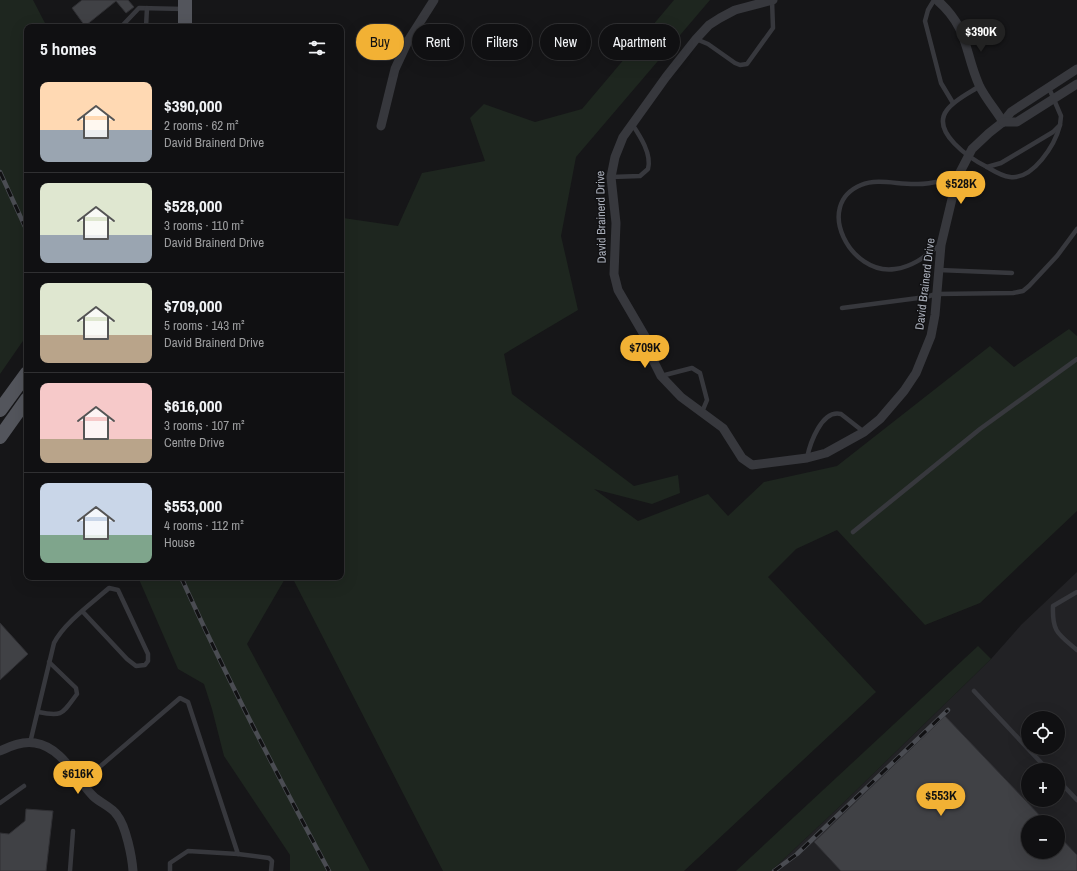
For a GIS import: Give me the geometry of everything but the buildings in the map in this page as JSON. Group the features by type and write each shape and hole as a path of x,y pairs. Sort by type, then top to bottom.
{"main road":[{"path":"185,5 185,24"},
{"path":"0,410 24,377"},
{"path":"0,436 24,402"}],"street":[{"path":"380,126 395,70 408,41 434,0"},
{"name":"David Brainerd Drive","path":"773,0 756,2 720,18 709,25 696,39 632,124 618,147 611,177 616,223 614,265 616,282 623,299 646,338 653,360 661,376 681,397 722,428 748,463 759,465 807,458 826,453 864,432 892,406 916,373 931,336 935,315 941,245 957,178 968,155 979,141 1003,122 1011,112 1077,69"},
{"path":"938,0 947,8 962,32 980,86 1003,122"},
{"name":"David Brainerd Drive","path":"1003,122 1017,122 1077,84"},
{"path":"0,751 16,744 30,743 35,743 49,748 69,766 93,796 117,815 131,849 135,871"}],"lane":[{"path":"696,39 708,44 735,63 740,65 747,64 773,28 773,0"},
{"path":"934,0 928,10 925,22 941,83 953,104"},
{"path":"124,24 139,8 185,5"},
{"path":"146,24 147,8"},
{"path":"980,86 953,104 944,114 945,129 951,142 968,155 1001,175 1010,177 1026,174 1049,151 1058,134 1061,116 1049,88"},
{"path":"611,177 640,176 648,169 649,162 642,139 632,124"},
{"path":"987,167 1001,163 1053,132 1060,125"},
{"path":"941,245 915,263 905,267 887,270 879,269 860,258 844,240 839,224 840,209 849,193 859,185 865,183 918,184 957,178"},
{"path":"842,308 926,297 936,294 1013,293 1023,291 1057,256 1077,229"},
{"path":"939,270 1012,273"},
{"path":"853,532 980,429 1077,359"},
{"path":"661,376 688,369 698,370 702,376 706,397 706,404 702,412"},
{"path":"807,458 812,440 824,419 833,413 841,414 864,432"},
{"path":"30,743 54,643 58,634 82,612 109,588 118,590 148,654 148,660 145,665 136,666 127,659 82,612"},
{"path":"1077,592 1054,606 1053,622 1057,634 1077,650"},
{"path":"38,712 55,716 62,714 76,694 76,688 50,662"},
{"path":"974,691 1041,763"},
{"path":"82,782 180,698 188,702 238,854"},
{"path":"0,803 24,786"},
{"path":"1065,787 1077,800"},
{"path":"70,871 73,831"},
{"path":"170,871 170,863 188,851 238,854 269,858 272,861 271,871"}],"shaded area":[{"path":"0,0 33,0 45,24 24,24 24,339 0,374"},
{"path":"674,0 710,0 680,35 680,24 654,24"},
{"path":"623,60 659,60 576,157 561,236 578,310 504,354 512,394 634,486 678,475 680,493 652,504 594,489 638,521 708,494 728,516 764,482 837,466 990,346 1014,367 1069,329 1077,336 1077,511 980,603 925,625 837,530 796,549 768,577 876,692 684,871 443,871 294,580 344,580 344,218 398,226 422,173 485,161 470,118 484,104 535,122 582,109"},
{"path":"1077,572 1077,871 771,871 837,809 991,659 1021,625"},
{"path":"139,580 284,580 247,644 370,871 290,871 290,855 224,756 204,684 178,669"},
{"path":"978,646 991,659 771,871 736,871"}],"railway":[{"path":"0,172 24,224"},
{"path":"182,580 252,725 329,871"},
{"path":"774,871 797,854 948,710"}]}
